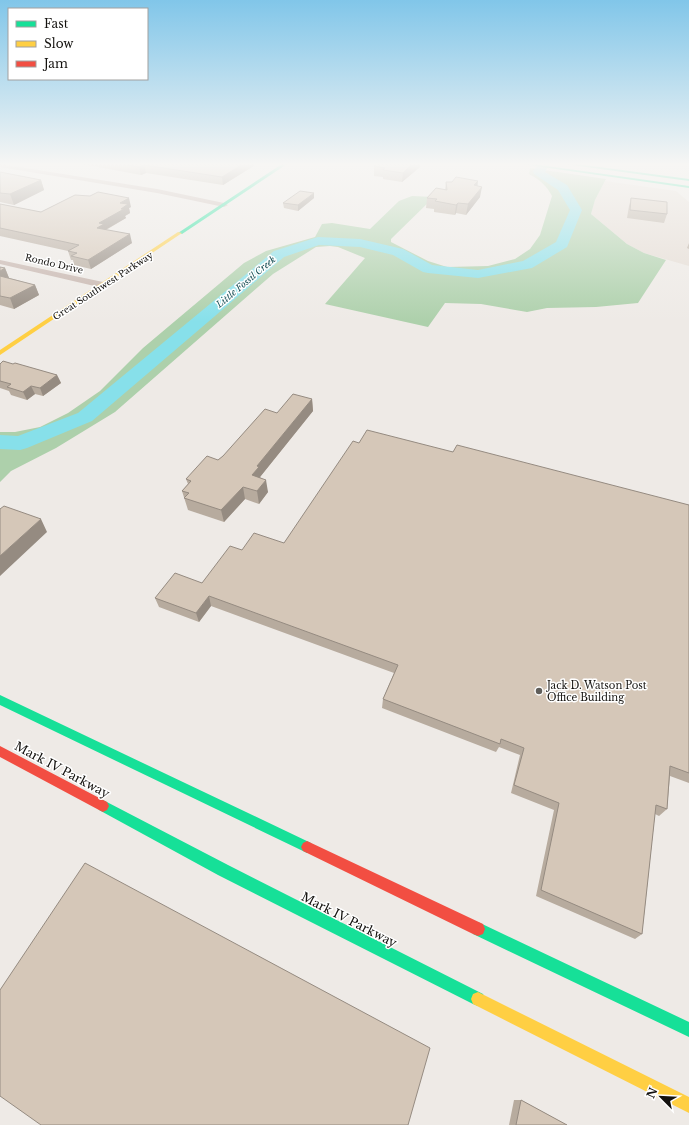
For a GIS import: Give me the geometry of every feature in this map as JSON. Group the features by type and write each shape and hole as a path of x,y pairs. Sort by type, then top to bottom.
{"main road":[{"name":"Great Southwest Parkway","path":"53,307 90,282 198,216"},
{"name":"Great Southwest Parkway","path":"0,353 103,285 201,216"},
{"path":"0,710 4,701 689,1030"},
{"name":"Mark IV Parkway","path":"0,751 230,873 689,1105"}],"street":[{"name":"Rondo Drive","path":"0,262 103,285"}],"shaded area":[{"path":"594,216 689,216 689,266 644,253 627,244"}],"green space":[{"path":"383,216 414,216 391,239 391,242 428,261 447,267 488,266 515,259 530,249 540,235 546,216 594,216 627,244 644,253 666,260 638,303 596,307 547,308 527,312 481,304 445,303 428,327 325,304 365,258 338,247 316,247 273,274 115,412 56,448 11,471 0,482 0,432 15,432 40,427 68,413 100,391 143,348 244,263 266,251 315,237 322,224 332,223 370,229"}],"building":[{"path":"0,216 111,216 99,223 104,224 97,228 130,234 88,260 71,256 77,253 68,251 79,245 0,228"},
{"path":"0,276 35,285 10,298 0,296"},
{"path":"3,361 57,375 40,388 31,386 23,392 7,387 11,384 0,381 0,364"},
{"path":"293,394 312,399 257,466 259,467 252,475 266,480 257,491 243,487 221,510 184,498 189,493 182,491 191,481 186,479 207,456 218,460 265,409 277,413"},
{"name":"Jack D. Watson Post Office Building","path":"367,430 453,452 457,445 689,505 689,773 670,766 667,809 656,805 642,934 541,890 559,803 514,785 524,748 501,739 500,744 383,699 398,665 209,596 196,613 155,598 175,573 202,583 230,546 242,550 254,533 284,543 353,441 359,443"},
{"path":"4,506 41,519 0,556 0,509"},
{"path":"85,863 430,1048 408,1125 41,1125 0,1096 0,990"},
{"path":"521,1100 567,1125 516,1125"}],"waterway":[{"name":"Little Fossil Creek","path":"0,442 20,443 85,417 279,254 318,241 360,243 398,252 428,269 478,274 527,265 562,244 573,216"}],"traffic: fast":[{"path":"180,233 205,216"},
{"path":"0,700 307,847"},
{"path":"103,806 223,870 478,999"},
{"path":"478,929 689,1030"}],"traffic: slow":[{"path":"0,353 180,233"},
{"path":"478,999 689,1105"}],"traffic: jam":[{"path":"0,751 103,806"},
{"path":"307,847 478,929"}],"place":[{"name":"Jack D. Watson Post Office Building","path":"539,691"}]}
